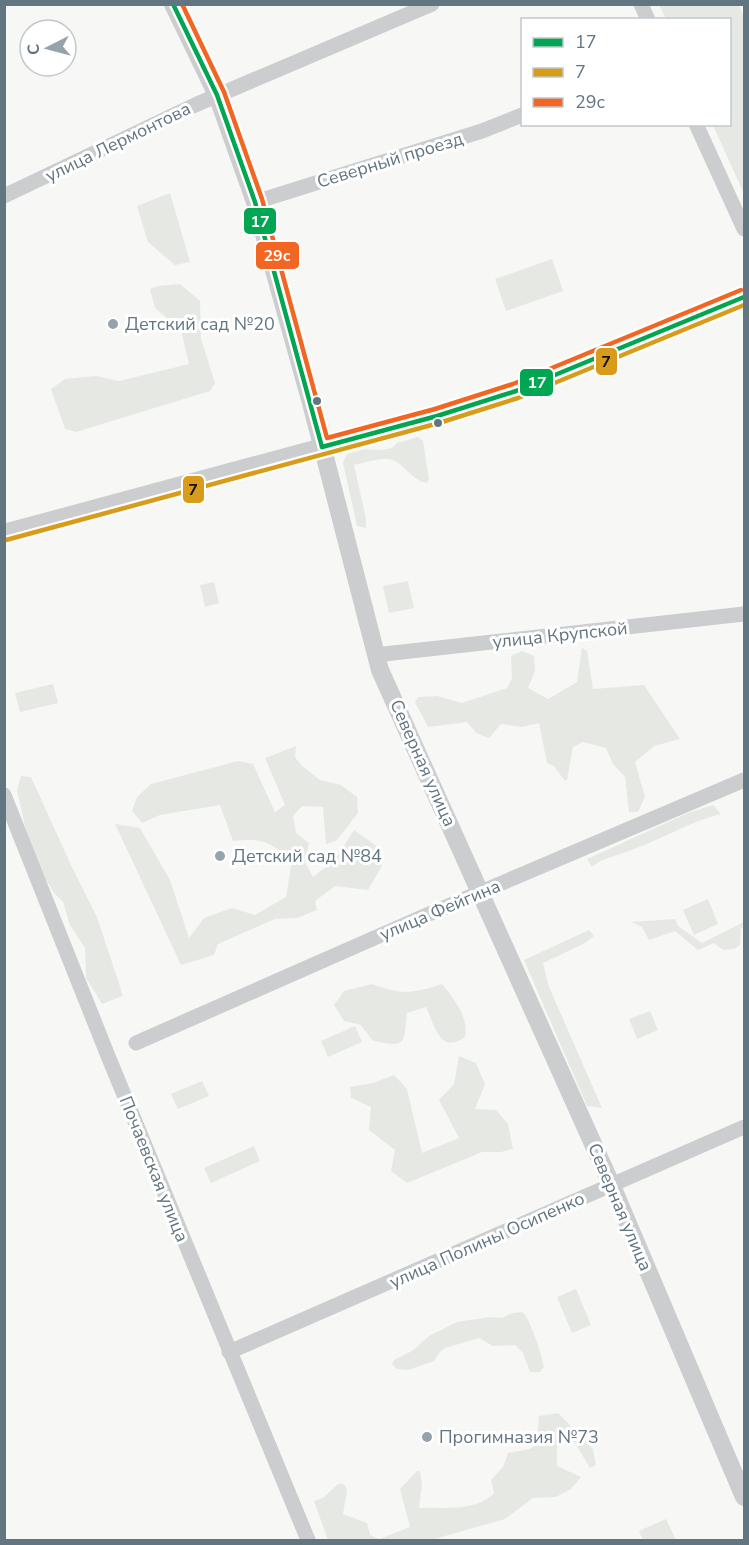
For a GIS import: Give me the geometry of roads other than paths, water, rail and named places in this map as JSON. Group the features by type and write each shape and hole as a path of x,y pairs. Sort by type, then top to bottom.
{"street":[{"name":"Северная улица","path":"173,4 217,95 255,202 322,447 375,655 612,1186 744,1497"},
{"name":"улица Лермонтова","path":"4,196 217,95 432,4"},
{"path":"641,4 647,18"},
{"name":"Северный проезд","path":"255,202 482,131 521,115"},
{"path":"697,126 744,229"},
{"path":"4,533 437,416 516,391 744,297"},
{"name":"улица Крупской","path":"375,655 744,614"},
{"name":"улица Фейгина","path":"136,1043 422,917 481,894 744,780"},
{"name":"Почаевская улица","path":"4,795 229,1352 308,1540"},
{"name":"улица Полины Осипенко","path":"229,1352 744,1127"}],"place":[{"name":"Детский сад №20","path":"113,324"},
{"name":"Детский сад №84","path":"220,856"},
{"name":"Прогимназия №73","path":"427,1437"}]}
